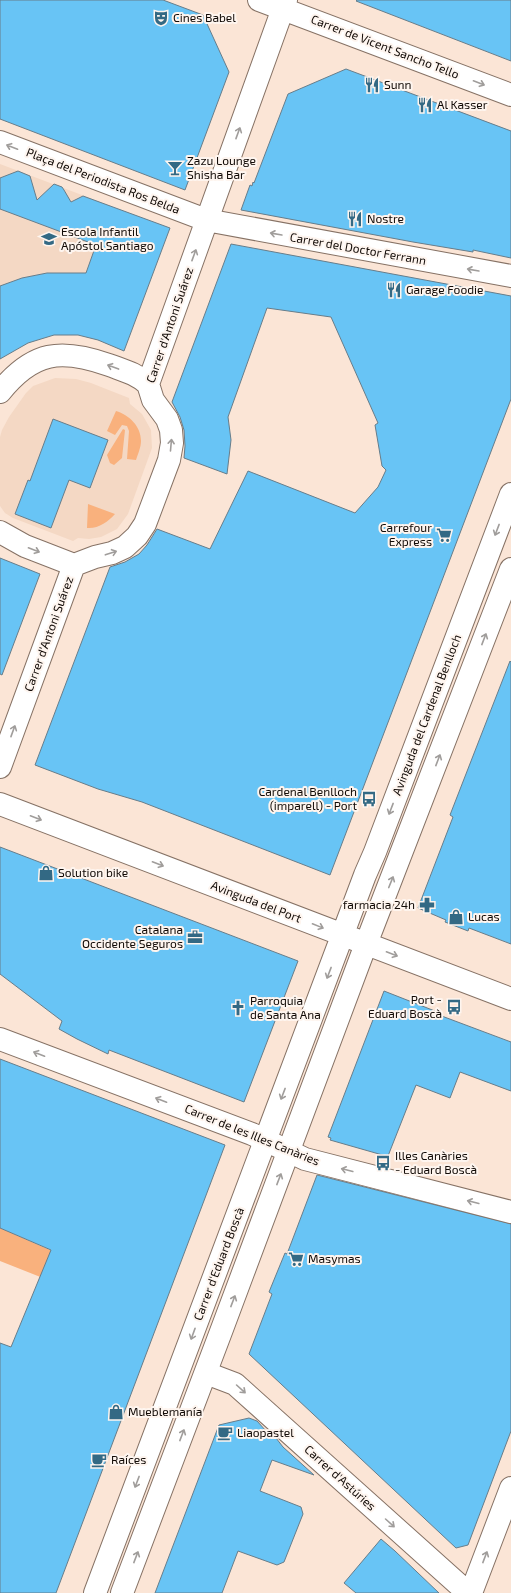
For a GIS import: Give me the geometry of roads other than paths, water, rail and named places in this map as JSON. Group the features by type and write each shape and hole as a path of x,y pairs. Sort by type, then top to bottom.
{"street":[{"name":"Carrer de Vicent Sancho Tello","path":"259,0 284,4 511,95"},
{"name":"Carrer d'Antoni Suárez","path":"0,767 74,565 95,557 112,553 125,547 137,536 145,524 169,460 172,443 171,430 167,418 153,400 148,384 284,4"},
{"name":"Plaça del Periodista Ros Belda","path":"0,142 206,220"},
{"name":"Carrer del Doctor Ferrann","path":"206,220 511,276"},
{"path":"0,392 10,379 23,368 39,360 57,355 73,355 92,359 138,376 148,384"},
{"name":"Avinguda del Cardenal Benlloch","path":"342,936 511,494"},
{"path":"0,532 27,547 74,565"},
{"path":"122,1593 206,1373 366,944 511,569"},
{"name":"Avinguda del Port","path":"0,804 342,936 511,999"},
{"name":"Carrer d'Eduard Boscà","path":"95,1593 342,936"},
{"name":"Carrer de les Illes Canàries","path":"0,1039 252,1134 305,1159 511,1212"},
{"name":"Carrer d'Astúries","path":"206,1373 235,1384 468,1593"},
{"path":"471,1593 511,1488"}],"place":[{"name":"Cines Babel","path":"161,18"},
{"name":"Sunn","path":"372,85"},
{"name":"Al Kasser","path":"425,105"},
{"name":"Zazu Lounge Shisha Bar","path":"175,168"},
{"name":"Nostre","path":"355,219"},
{"name":"Escola Infantil Apóstol Santiago","path":"49,239"},
{"name":"Garage Foodie","path":"394,290"},
{"name":"Carrefour Express","path":"444,535"},
{"name":"Cardenal Benlloch (imparell) - Port","path":"369,799"},
{"name":"Solution bike","path":"46,873"},
{"name":"farmacia 24h","path":"427,905"},
{"name":"Lucas","path":"456,917"},
{"name":"Catalana Occidente Seguros","path":"195,937"},
{"name":"Port - Eduard Boscà","path":"454,1007"},
{"name":"Parroquia de Santa Ana","path":"238,1008"},
{"name":"Illes Canàries - Eduard Boscà","path":"383,1163"},
{"name":"Masymas","path":"296,1259"},
{"name":"Mueblemanía","path":"116,1412"},
{"name":"Liaopastel","path":"225,1433"},
{"name":"Raíces","path":"99,1460"}]}
